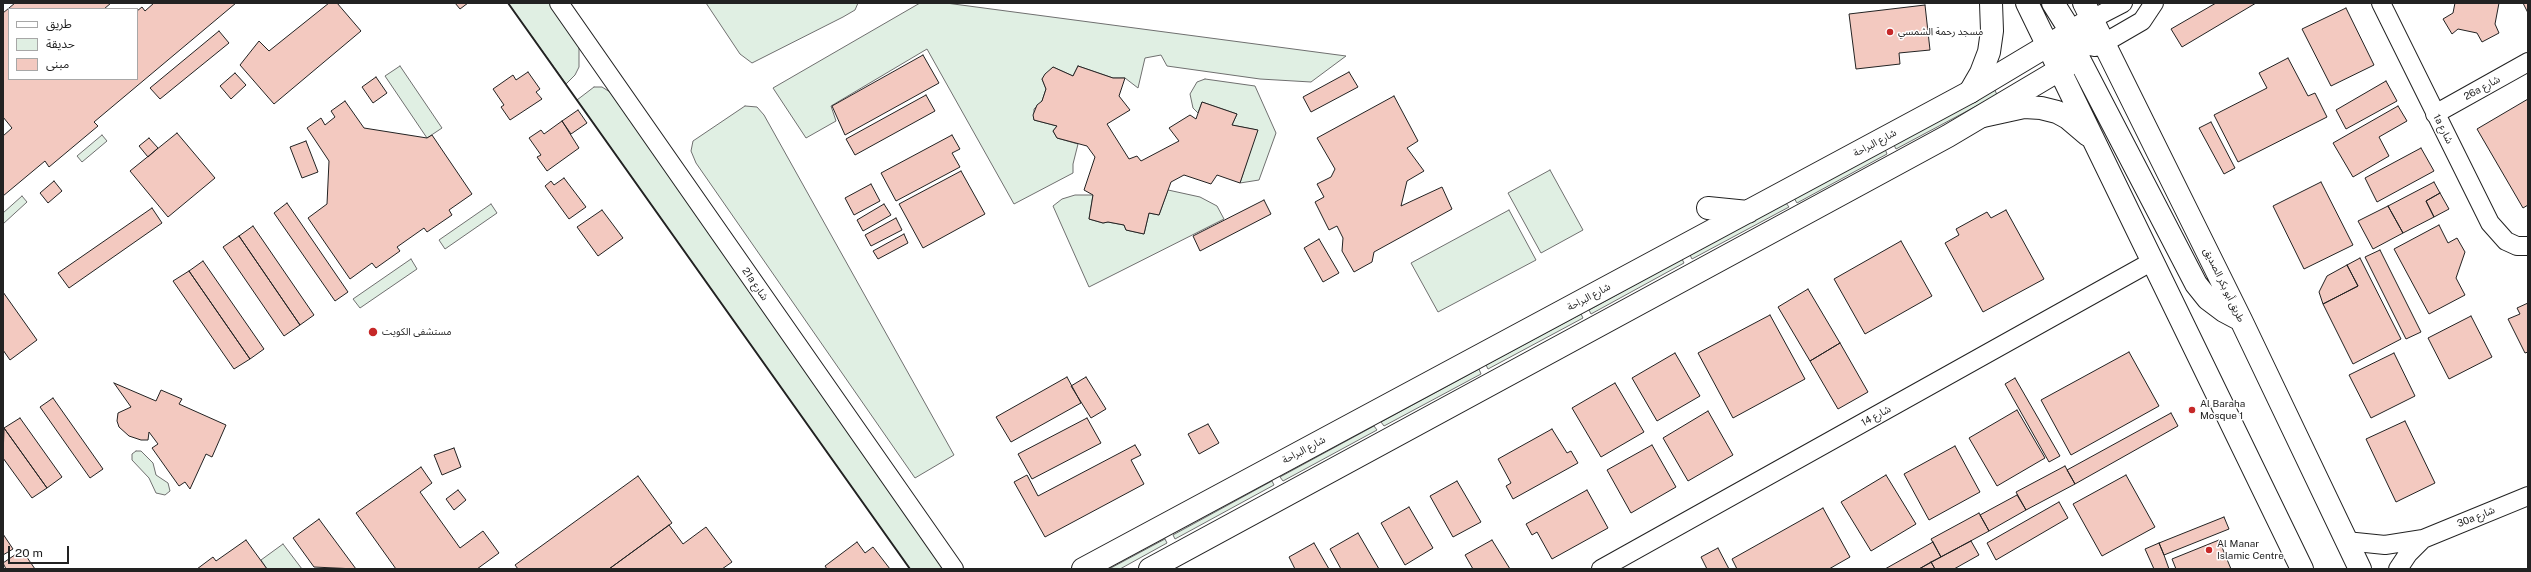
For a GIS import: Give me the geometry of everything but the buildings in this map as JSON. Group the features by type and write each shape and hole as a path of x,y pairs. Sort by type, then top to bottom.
{"street":[{"name":"21a شارع","path":"559,3 952,568"},
{"path":"1970,92 1981,73 1989,52 1992,31 1991,3"},
{"path":"2027,3 2070,90 2151,262 2302,569"},
{"path":"2053,3 2070,32 2082,42 2097,45 2104,43"},
{"path":"2088,11 2123,3"},
{"path":"1150,569 1983,116 2142,21 2154,3"},
{"name":"1a شارع","path":"2381,3 2490,223 2501,237 2522,246"},
{"name":"شارع البراحة","path":"1083,569 1970,92 2070,32 2088,11"},
{"name":"طريق أبو بكر الصديق","path":"2088,11 2241,320 2360,569"},
{"path":"2048,46 2063,45 2075,53 2196,284 2218,307 2241,320"},
{"path":"2021,62 2031,65 2034,70 2035,85"},
{"name":"26a شارع","path":"2435,114 2528,62"},
{"path":"2070,90 2070,81 2077,75 2082,75 2089,79"},
{"path":"1983,116 2024,107 2041,108 2057,112 2068,118 2095,143"},
{"path":"1708,208 1748,212"},
{"name":"شارع 14","path":"1601,569 2151,262"},
{"name":"30a شارع","path":"2346,541 2385,545 2423,539 2528,496"},
{"name":"30a شارع","path":"2398,569 2423,539"}],"green space":[{"path":"508,3 551,3 576,40 579,48 579,67 575,75 566,84"},
{"path":"706,3 858,3 855,10 843,17 752,63 740,54"},
{"path":"920,3 946,3 1346,56 1311,82 1260,79 1167,66 1161,55 1145,58 1138,88 1125,78 1113,78 1078,66 1073,76 1053,67 1042,79 1046,89 1042,101 1034,109 1034,120 1057,126 1053,131 1057,138 1078,144 1073,164 1073,173 1014,204 927,49 831,106 836,121 806,138 773,88"},
{"path":"400,66 442,128 427,138 385,76"},
{"path":"1205,79 1255,86 1276,133 1259,180 1240,183 1257,130 1232,125 1237,114 1202,102 1198,113 1193,108 1190,94 1197,82"},
{"path":"594,87 602,87 610,92 934,549 942,569 910,569 577,100"},
{"path":"1995,90 1997,95 1896,149 1894,145"},
{"path":"745,106 757,107 764,115 954,455 915,478 696,163 691,151 693,141"},
{"path":"102,135 107,141 82,162 77,156"},
{"path":"1885,149 1887,154 1797,203 1794,198"},
{"path":"1550,170 1583,230 1541,253 1508,193"},
{"path":"1168,190 1200,197 1217,206 1224,219 1089,287 1053,206 1062,199 1075,195 1093,195 1089,219 1103,223 1108,222 1124,225 1126,230 1144,234 1149,213 1159,215"},
{"path":"22,196 27,202 3,224 3,213"},
{"path":"1786,203 1789,207 1692,259 1690,255"},
{"path":"491,204 497,213 445,249 439,240"},
{"path":"1509,210 1536,260 1438,312 1411,263"},
{"path":"411,259 417,269 360,308 353,299"},
{"path":"1682,259 1684,263 1591,314 1589,310"},
{"path":"1581,314 1583,318 1488,369 1486,365"},
{"path":"1479,369 1481,374 1384,426 1381,422"},
{"path":"1374,426 1377,430 1283,481 1280,477"},
{"path":"136,451 141,451 153,463 156,475 168,483 170,491 165,495 156,493 149,478 132,460 132,454"},
{"path":"1272,481 1274,485 1175,539 1173,535"},
{"path":"1165,539 1167,543 1120,569 1109,569"},
{"path":"283,544 302,569 267,569 261,560"}],"wall":[{"path":"508,3 910,569"}],"place":[{"name":"مسجد رحمة الشمسي","path":"1890,32"},
{"name":"مستشفى الكويت","path":"373,332"},
{"name":"Al Baraha Mosque 1","path":"2192,410"},
{"name":"Al Manar Islamic Centre","path":"2209,550"}]}
